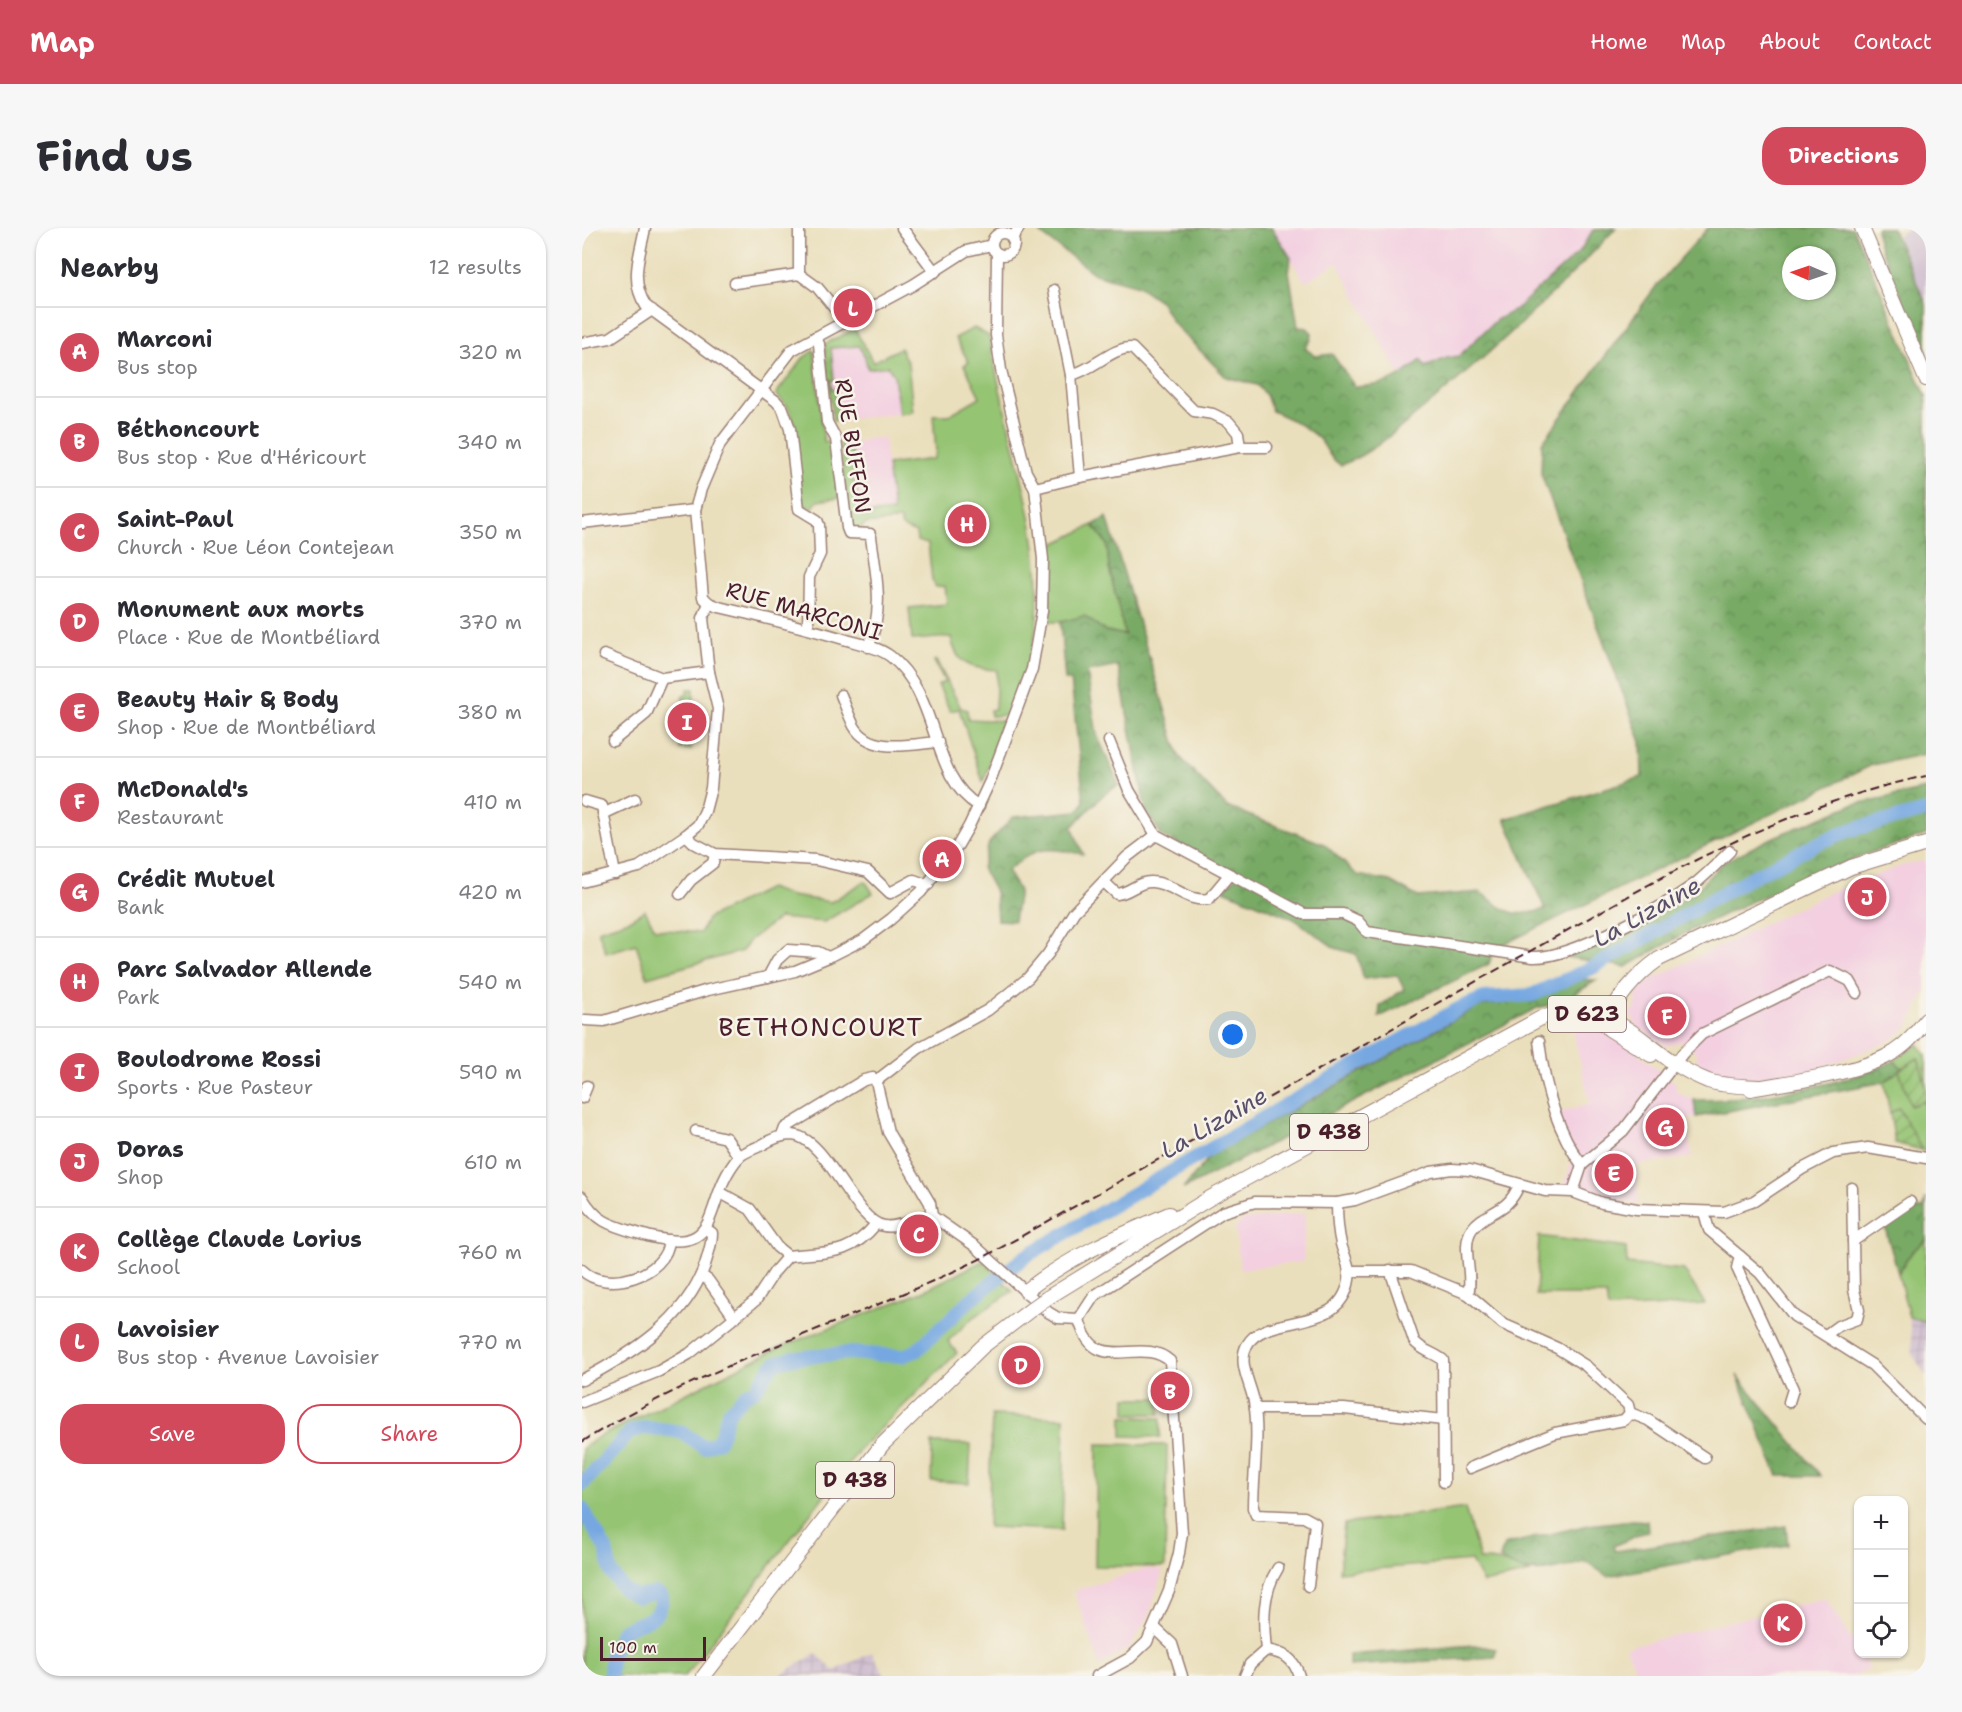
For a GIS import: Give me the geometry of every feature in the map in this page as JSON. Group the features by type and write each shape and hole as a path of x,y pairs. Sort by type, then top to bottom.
{"main road":[{"path":"1862,228 1926,379"},
{"path":"1869,228 1881,273"},
{"path":"1611,1025 1628,991 1645,969 1659,959 1851,867 1926,844"},
{"name":"D 623","path":"1490,1046 1559,1022 1583,1021 1611,1025 1706,1088 1739,1091 1828,1074 1892,1054 1912,1039 1926,1020"},
{"name":"D 438","path":"704,1676 882,1445 982,1347 1041,1305 1210,1198 1490,1046"},
{"path":"1023,1289 1084,1252 1210,1198"}],"street":[{"path":"645,228 635,281 639,296 652,310 776,401 783,410 790,429 799,509 818,522 820,554 809,577 808,628"},
{"path":"799,228 799,274"},
{"path":"902,228 935,272"},
{"path":"583,1021 604,1021 658,1003 795,971 828,957 863,940 891,920 928,885 958,845 979,806 1032,669 1040,634 1043,559 1035,488 1026,472 1001,370 995,313 999,250 996,236 1019,228"},
{"path":"582,882 639,867 698,825 705,812 711,788 718,709 709,672 703,618 709,603 703,597 695,510 720,444 792,350 935,272 966,251 1012,248 1009,233"},
{"path":"735,283 799,274 817,287 845,321"},
{"path":"1054,290 1071,375 1080,477"},
{"path":"582,343 610,338 652,310"},
{"name":"RUE BUFFON","path":"815,337 819,344 827,422 836,439 847,528 849,532 870,534 872,537 879,601 876,630 868,646"},
{"path":"1071,375 1085,372 1122,347 1132,348 1194,411 1212,414 1229,422 1238,434 1240,447"},
{"path":"1035,488 1080,477 1240,447 1267,447"},
{"path":"582,523 695,510"},
{"name":"RUE MARCONI","path":"709,603 808,628 868,646 890,657 910,678 933,724 954,784 979,806"},
{"path":"604,655 662,678 709,672"},
{"path":"613,741 646,714 662,678"},
{"path":"841,694 854,727 865,738 880,745 894,746 938,742"},
{"path":"1109,741 1129,790 1156,835 1304,914 1343,914 1358,921 1367,932 1537,957 1606,934 1647,912 1696,883 1730,851"},
{"path":"603,814 635,799"},
{"path":"585,801 600,805 615,874"},
{"path":"686,835 694,843 715,854 820,861 868,872 890,893 914,880 928,885"},
{"path":"876,1081 919,1048 988,1010 1028,978 1048,954 1074,912 1128,857 1156,835"},
{"path":"680,894 691,880 713,863 715,854"},
{"path":"1104,882 1117,894 1126,893 1138,884 1153,882 1198,901 1209,899 1229,875"},
{"path":"768,977 777,960 788,950 818,952 828,957"},
{"path":"1573,1192 1582,1165 1623,1131 1675,1067 1683,1053 1702,1034 1830,971 1850,981 1857,993"},
{"path":"1539,1041 1551,1098 1564,1133 1582,1165"},
{"path":"782,1136 785,1128 864,1080 873,1078 876,1081 888,1132 930,1203 932,1216 990,1259 1058,1318 1079,1319"},
{"path":"582,1098 587,1086"},
{"path":"696,1131 726,1138 739,1156"},
{"path":"582,1197 587,1214 604,1222 669,1240 691,1239 706,1229 739,1156 782,1136 794,1135 805,1140 876,1224 896,1226 932,1216"},
{"path":"1079,1319 1094,1296 1223,1212 1256,1202 1337,1203 1355,1200 1442,1169 1470,1170 1519,1185 1545,1191 1573,1192 1602,1203 1625,1207 1704,1212 1738,1209 1833,1153 1868,1148 1926,1158"},
{"path":"1468,1294 1471,1285 1467,1239 1472,1228 1510,1203 1519,1185"},
{"path":"1827,1334 1838,1326 1857,1319 1859,1310 1854,1290 1852,1188"},
{"path":"721,1193 750,1209 777,1247 788,1256"},
{"path":"1853,1241 1910,1202"},
{"path":"1308,1586 1315,1523 1304,1517 1256,1515 1253,1508 1257,1431 1255,1409 1243,1362 1249,1342 1259,1333 1324,1314 1342,1297 1349,1281 1349,1271 1340,1243 1337,1203"},
{"path":"1704,1212 1709,1230 1760,1273 1794,1316 1827,1334 1885,1375 1926,1419"},
{"path":"582,1402 659,1371 688,1354 756,1300 788,1256 839,1251 863,1237 876,1224"},
{"path":"582,1380 629,1353 654,1335 678,1310 701,1275 712,1243 712,1233 706,1229"},
{"path":"582,1270 589,1277 605,1283 622,1281 659,1263 668,1252 669,1240"},
{"path":"1740,1256 1737,1268 1793,1389 1789,1402"},
{"path":"1349,1271 1390,1270 1428,1276 1468,1294 1503,1323 1557,1348 1586,1366 1628,1405 1630,1413"},
{"path":"1390,1270 1414,1341 1420,1348 1436,1354 1443,1360 1444,1482"},
{"path":"701,1275 708,1280 735,1318"},
{"path":"1079,1319 1088,1341 1100,1350 1109,1353 1156,1352 1164,1355 1172,1366 1182,1533 1169,1591 1155,1628 1147,1642 1130,1658 1097,1676"},
{"path":"1255,1409 1344,1409 1443,1419"},
{"path":"1630,1413 1648,1420 1705,1458"},
{"path":"1470,1468 1555,1433 1624,1420 1630,1413"},
{"path":"1266,1650 1263,1624 1268,1584 1278,1568"},
{"path":"1155,1628 1172,1644 1182,1676"},
{"path":"1245,1676 1250,1664 1266,1650"},
{"path":"1266,1650 1283,1653 1295,1664 1299,1676"}],"shaded area":[{"path":"1272,228 1598,228 1593,230 1580,250 1552,277 1515,310 1496,320 1459,356 1425,367 1421,360 1401,377 1337,263 1305,282"},
{"path":"1909,228 1917,228 1926,248 1926,304 1897,236"},
{"path":"855,329 873,362 900,348 908,363 913,412 838,420 835,390 832,389 831,380 834,380 830,341"},
{"path":"884,438 892,511 859,513 856,483 853,482 852,473 855,473 851,442"},
{"path":"1926,860 1926,989 1909,1025 1890,1041 1810,1072 1737,1079 1718,1076 1703,1069 1697,1062 1697,1053 1683,1041 1666,1046 1637,1027 1630,1013 1635,1009 1637,993 1646,982 1828,893 1904,865"},
{"path":"1579,1027 1598,1030 1619,1039 1676,1083 1676,1092 1694,1100 1696,1117 1686,1120 1692,1157 1637,1165 1638,1204 1600,1199 1565,1184 1572,1159 1552,1114 1590,1104 1574,1035"},
{"path":"1305,1213 1303,1262 1240,1269 1235,1227 1243,1220"},
{"path":"1909,1317 1926,1323 1926,1376 1913,1355"},
{"path":"1145,1569 1163,1570 1149,1616 1130,1647 1100,1666 1074,1591"},
{"path":"1825,1598 1854,1643 1854,1658 1864,1658 1870,1668 1855,1676 1638,1676 1626,1647"},
{"path":"872,1652 885,1676 779,1676 816,1653 834,1671"}],"green space":[{"path":"1043,228 1272,228 1291,258 1289,271 1298,327 1307,328 1312,333 1311,340 1305,348 1315,356 1332,354 1355,387 1391,381 1421,360 1425,367 1459,356 1496,320 1515,310 1580,251 1593,230 1616,228 1523,322 1473,366 1384,440 1364,454 1341,465 1309,430 1272,411 1266,395 1257,385 1226,377 1172,322 1161,302 1138,286 1095,274 1041,234"},
{"path":"1708,228 1853,228 1926,396 1926,754 1872,765 1494,949 1489,964 1379,1017 1380,1006 1404,989 1397,975 1364,979 1356,954 1335,948 1294,919 1224,890 1237,876 1162,836 1146,811 1118,666 1087,672 1097,735 1119,785 1103,795 1072,827 1083,854 1042,850 1027,856 1007,871 1019,891 1014,921 997,920 995,892 982,868 989,843 1013,817 1078,811 1084,802 1071,680 1065,680 1060,622 1084,616 1105,631 1125,635 1109,568 1107,544 1093,525 1107,517 1179,756 1227,807 1324,844 1357,875 1390,881 1418,897 1480,892 1510,912 1525,913 1545,909 1505,819 1642,777 1641,742 1541,474 1542,443 1657,285"},
{"path":"1876,228 1892,228 1926,304 1926,355 1878,242"},
{"path":"974,328 989,336 1024,486 1036,556 1038,592 1036,628 1029,661 1010,715 991,716 990,710 995,709 997,670 967,664 957,654 951,637 912,640 909,608 947,604 945,586 936,587 932,580 928,544 917,541 916,533 902,527 900,520 865,524 861,529 853,529 849,526 840,441 851,441 854,473 852,474 853,482 856,482 859,515 893,511 887,465 933,459 936,452 933,415 949,415 980,397 964,365 969,362 955,338"},
{"path":"855,329 873,362 900,348 908,363 913,412 899,414 894,375 888,366 868,369 859,346 831,348 834,380 831,380 832,389 835,389 838,420 833,421 825,344"},
{"path":"814,350 824,442 833,442 839,498 817,501 813,508 801,505 793,419 788,407 776,394 803,358"},
{"path":"1093,525 1107,544 1109,568 1126,635 1105,631 1084,616 1071,622 1048,622 1048,547"},
{"path":"936,660 961,708 967,710 968,719 1006,721 983,782 959,709 950,711 938,685 945,682 934,661"},
{"path":"688,689 694,689 691,749 680,749 683,695 687,695"},
{"path":"1926,789 1926,835 1872,852 1750,902 1689,931 1626,967 1566,957 1607,941 1693,893 1723,862 1774,837 1851,805"},
{"path":"865,881 873,893 824,922 779,918 750,940 742,951 647,977 636,944 606,953 598,930 629,920 645,910 655,929 700,933 708,918 769,888 791,896 831,902"},
{"path":"1578,979 1597,980 1562,1002 1537,1008 1183,1189 1211,1155 1477,1007 1536,998"},
{"path":"1918,1044 1926,1055 1926,1086 1918,1058 1902,1068 1894,1061"},
{"path":"1918,1058 1926,1086 1926,1106 1923,1101 1911,1106 1899,1070"},
{"path":"1894,1061 1902,1068 1884,1082 1696,1117 1694,1100 1796,1090 1849,1078"},
{"path":"1899,1070 1911,1106 1923,1101 1926,1106 1926,1151 1922,1150 1899,1109 1890,1113 1884,1082"},
{"path":"1899,1108 1922,1150 1895,1143 1890,1113"},
{"path":"1926,1198 1926,1240 1912,1252 1898,1273 1884,1224 1900,1212 1924,1208"},
{"path":"1539,1236 1626,1248 1627,1264 1684,1270 1705,1304 1608,1309 1606,1295 1536,1295"},
{"path":"1926,1240 1926,1322 1909,1317 1898,1273 1912,1252"},
{"path":"983,1261 1013,1291 974,1317 948,1341 957,1353 860,1449 685,1676 582,1676 582,1449 597,1438 778,1348 919,1293"},
{"path":"1737,1375 1821,1476 1778,1476"},
{"path":"1126,1398 1160,1398 1160,1414 1126,1414"},
{"path":"992,1415 1065,1418 1062,1530 988,1527"},
{"path":"1122,1417 1161,1418 1160,1437 1122,1436"},
{"path":"932,1443 971,1444 969,1483 931,1481"},
{"path":"1097,1444 1167,1445 1165,1567 1095,1566"},
{"path":"1465,1508 1480,1560 1500,1562 1530,1573 1483,1583 1471,1561 1339,1572 1344,1524"},
{"path":"1633,1520 1647,1521 1648,1531 1613,1546 1615,1551 1786,1526 1788,1545 1607,1576 1587,1562 1552,1570 1532,1571 1511,1566 1500,1559 1504,1545 1588,1525"},
{"path":"1474,1645 1496,1649 1495,1657 1349,1666 1349,1655"}],"waterway":[{"name":"La Lizaine","path":"582,1485 630,1432 644,1428 670,1430 683,1433 704,1447 719,1441 728,1413 745,1395 756,1389 771,1367 778,1362 793,1358 848,1353 902,1356 916,1351 970,1300 1026,1256 1322,1084 1462,1007 1484,998 1532,995 1594,967 1746,880 1816,844 1850,830 1926,811"},
{"name":"La Lizaine","path":"582,1508 606,1550 611,1573 624,1590 638,1597 655,1593 662,1597 661,1605 654,1616 622,1631 611,1655 610,1676"}],"railway":[{"path":"582,1442 680,1388 936,1280 986,1256 1650,884 1717,850 1750,834 1819,807 1926,776"}],"place":[{"name":"Lavoisier","path":"853,308"},
{"name":"Parc Salvador Allende","path":"967,524"},
{"name":"Boulodrome Rossi","path":"687,722"},
{"name":"Marconi","path":"942,859"},
{"name":"Doras","path":"1867,897"},
{"name":"McDonald's","path":"1667,1016"},
{"name":"Crédit Mutuel","path":"1665,1127"},
{"name":"Beauty Hair & Body","path":"1614,1173"},
{"name":"Saint-Paul","path":"919,1234"},
{"name":"Monument aux morts","path":"1021,1365"},
{"name":"Béthoncourt","path":"1170,1391"},
{"name":"Collège Claude Lorius","path":"1783,1623"}],"district":[{"name":"BETHONCOURT","path":"821,1026"}]}
